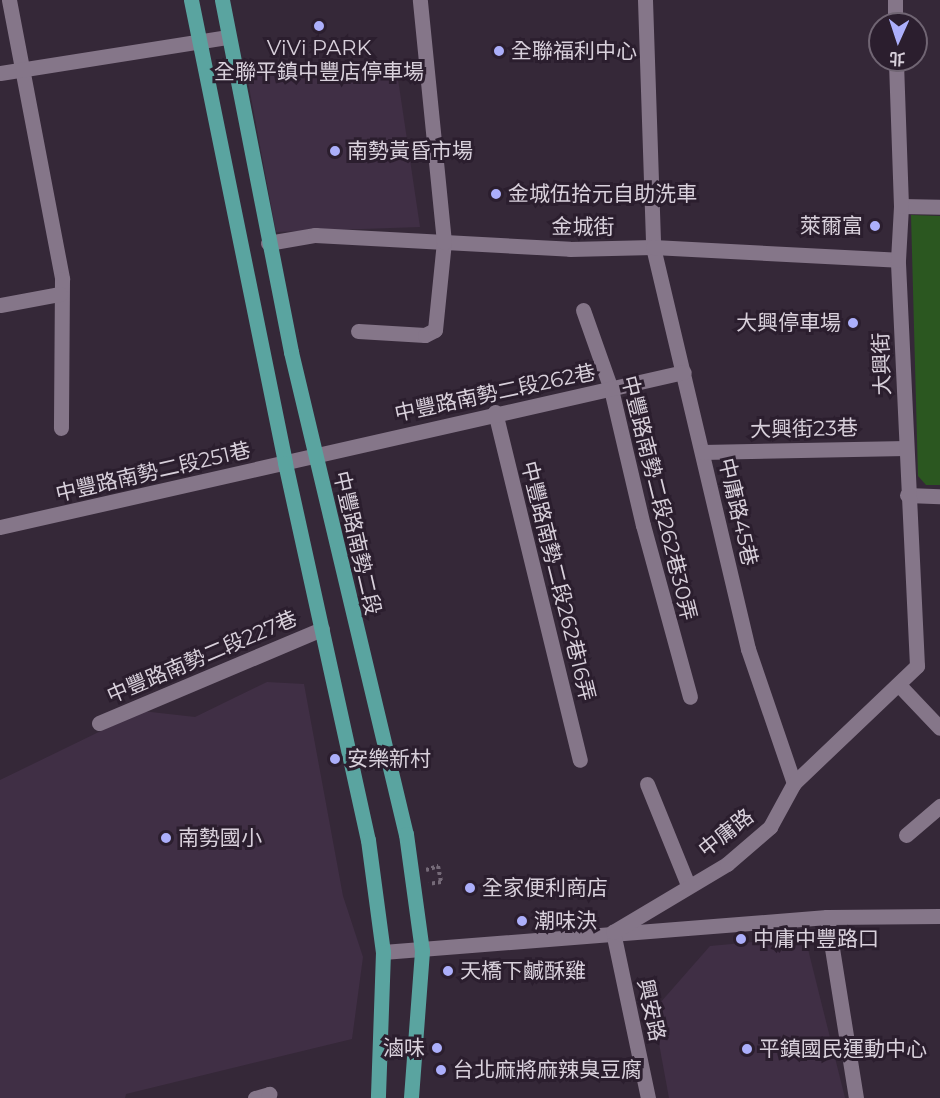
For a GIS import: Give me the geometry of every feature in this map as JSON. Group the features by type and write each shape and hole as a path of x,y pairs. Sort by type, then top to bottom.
{"main road":[{"path":"191,0 285,462 368,840 383,952 378,1098"},
{"name":"中豐路南勢二段","path":"222,0 268,243 315,455 406,834 422,951 411,1098"}],"street":[{"path":"9,0 62,279 60,294 61,428"},
{"path":"358,331 425,335 435,330 444,242 420,0"},
{"name":"中庸路45巷","path":"645,0 653,248 748,649 794,783"},
{"path":"0,73 199,39 228,37"},
{"name":"大興街","path":"896,72 901,206 898,260 917,666"},
{"path":"901,206 940,207"},
{"name":"金城街","path":"268,243 315,235 570,249 653,248 898,260"},
{"path":"0,305 60,294"},
{"name":"中豐路南勢二段262巷30弄","path":"583,310 611,389 643,525 690,698"},
{"name":"中豐路南勢二段262巷","path":"315,455 495,412 684,372"},
{"name":"中豐路南勢二段262巷16弄","path":"495,412 580,760"},
{"name":"大興街23巷","path":"702,452 906,448"},
{"name":"中豐路南勢二段251巷","path":"0,527 315,455"},
{"path":"908,495 940,496"},
{"name":"中豐路南勢二段227巷","path":"99,723 321,629"},
{"name":"中庸路","path":"613,932 688,885 728,864 770,827 794,783 917,666"},
{"path":"899,685 940,728"},
{"path":"647,784 688,885"},
{"path":"906,836 940,806"},
{"name":"中庸路","path":"383,952 422,951 613,932 827,917 940,916"},
{"path":"827,917 856,1098"},
{"name":"興安路","path":"613,932 648,1098"},
{"path":"255,1098 269,1094 268,1098"}],"path":[{"path":"438,866 441,882"}],"shaded area":[{"name":"南勢黃昏市場","path":"395,59 420,227 276,232 247,76"},
{"name":"南勢國小","path":"267,682 304,684 343,896 363,957 352,1039 126,1094 125,1098 0,1098 0,780 142,711 195,717"},
{"name":"平鎮國民運動中心","path":"805,937 845,1098 669,1098 653,1011 710,946"}],"green space":[{"path":"911,215 940,216 940,485 926,485 918,476"}],"place":[{"name":"ViVi PARK 全聯平鎮中豐店停車場","path":"319,26"},
{"name":"全聯福利中心","path":"499,51"},
{"name":"南勢黃昏市場","path":"335,151"},
{"name":"金城伍拾元自助洗車","path":"496,194"},
{"name":"萊爾富","path":"875,226"},
{"name":"大興停車場","path":"853,323"},
{"name":"安樂新村","path":"335,759"},
{"name":"南勢國小","path":"166,838"},
{"name":"全家便利商店","path":"470,888"},
{"name":"潮味決","path":"522,921"},
{"name":"中庸中豐路口","path":"741,939"},
{"name":"天橋下鹹酥雞","path":"448,971"},
{"name":"滷味","path":"437,1048"},
{"name":"平鎮國民運動中心","path":"747,1049"},
{"name":"台北麻將麻辣臭豆腐","path":"441,1070"}]}
